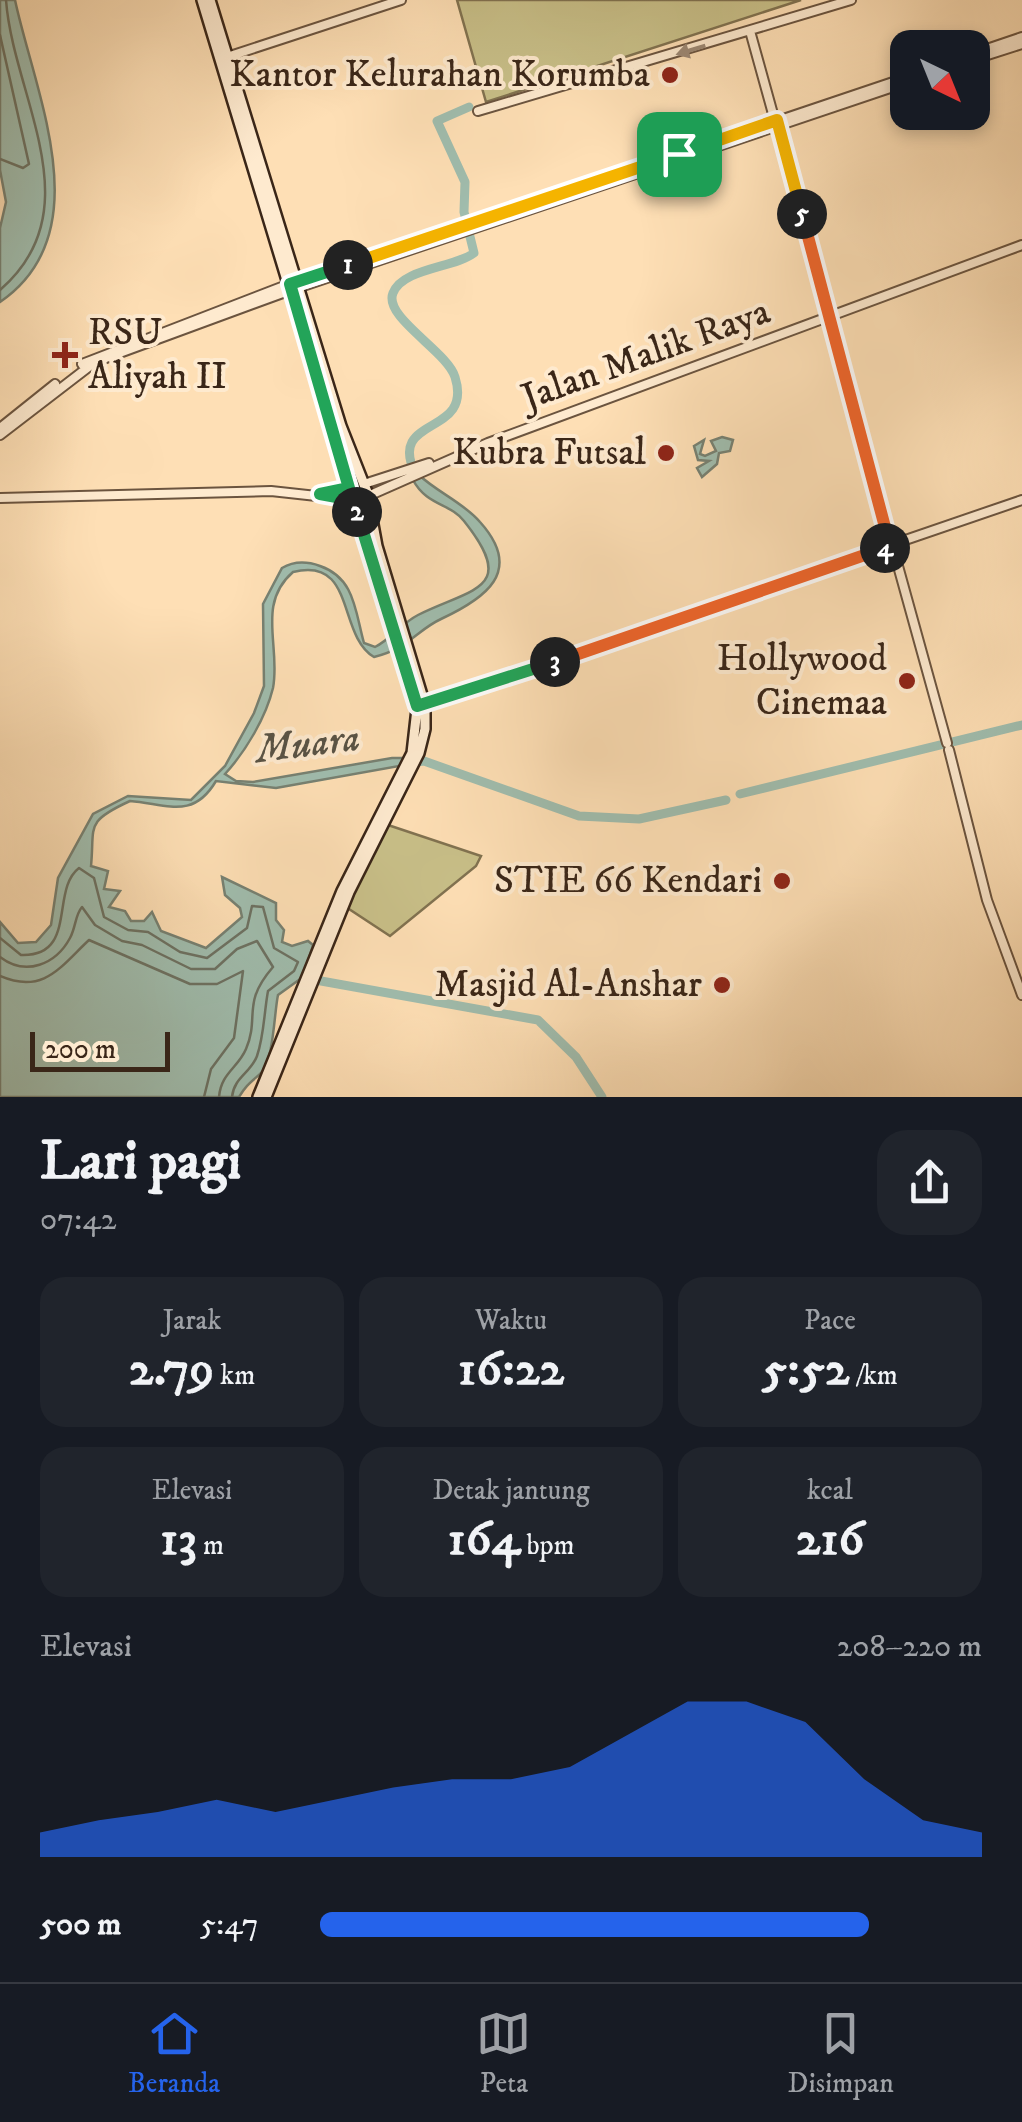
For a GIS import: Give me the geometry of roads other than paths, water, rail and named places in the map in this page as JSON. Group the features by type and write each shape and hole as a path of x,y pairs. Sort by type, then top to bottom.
{"main road":[{"path":"202,0 294,286 368,496 396,622"},
{"path":"210,0 348,484 421,706 415,753 258,1097"},
{"path":"348,484 362,480"},
{"path":"353,500 368,496"},
{"path":"266,1097 309,982"}],"street":[{"path":"227,57 400,0"},
{"path":"478,111 850,0"},
{"path":"750,31 988,900 1022,995"},
{"path":"990,51 1022,41"},
{"path":"0,432 90,359 294,286 890,86"},
{"name":"Jalan Malik Raya","path":"405,475 1022,244"},
{"path":"362,480 405,475"},
{"path":"368,496 405,475"},
{"path":"320,494 348,484"},
{"path":"0,498 320,494 353,500"},
{"path":"421,706 1022,500"}],"water":[{"path":"0,0 15,0 46,119 54,201 48,239 30,273 0,302 0,228 6,202 0,170"},
{"path":"722,437 733,440 730,451 719,453 717,464 702,477 697,468 709,461 698,460 694,446 704,440 700,454 705,456 716,451 711,441"},
{"path":"419,475 474,515 493,540 499,555 494,582 472,602 404,644 374,657 362,646 337,586 327,575 313,570 293,572 275,598 275,673 270,699 254,733 225,774 236,781 253,782 392,758 407,758 405,765 276,788 216,781 198,801 188,805 130,801 98,820 93,833 91,866 108,871 104,889 120,891 109,907 125,911 131,921 144,921 152,912 161,931 206,948 242,917 240,908 225,895 222,877 276,903 276,920 284,930 282,942 292,946 308,941 313,945 303,977 278,995 265,1068 239,1097 0,1097 0,922 18,943 36,942 51,925 58,878 93,814 128,796 191,800 225,766 264,686 263,604 282,568 310,563 332,571 352,597 364,643 375,647 412,618 482,584 488,574 488,561 480,544 458,515 419,488 413,480"}],"waterway":[{"name":"Muara","path":"416,475 410,456 412,443 453,409 458,396 450,367 397,313 393,293 407,278 474,253 464,212 465,182 437,121 469,107"},
{"path":"740,794 1022,725"},
{"path":"409,763 424,761 579,816 639,819 726,800"},
{"path":"310,979 538,1020 576,1057 602,1097"}],"place":[{"name":"Kantor Kelurahan Korumba","path":"670,75"},
{"name":"RSU Aliyah II","path":"65,355"},
{"name":"Kubra Futsal","path":"666,453"},
{"name":"Hollywood Cinemaa","path":"907,681"},
{"name":"STIE 66 Kendari","path":"782,881"},
{"name":"Masjid Al-Anshar","path":"722,985"}]}
